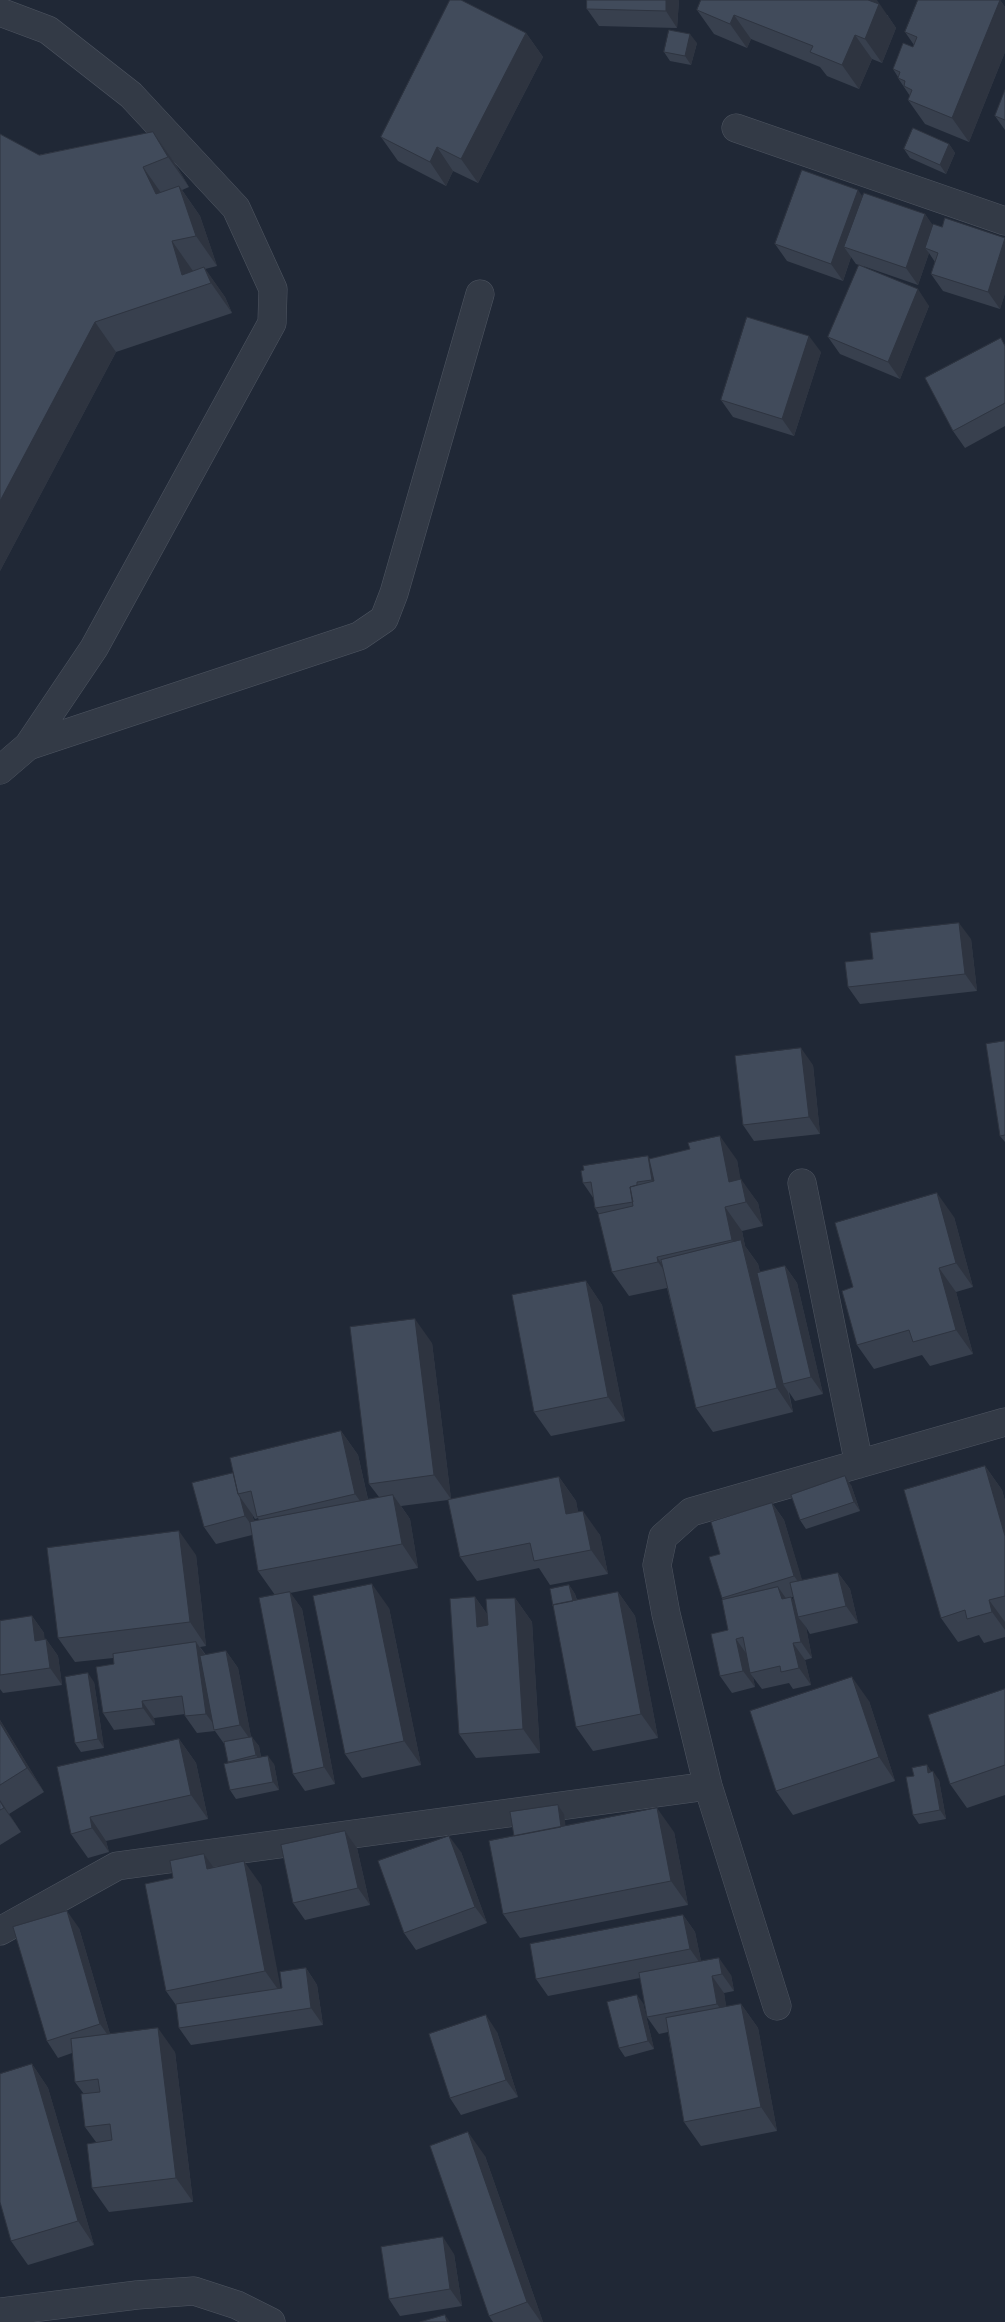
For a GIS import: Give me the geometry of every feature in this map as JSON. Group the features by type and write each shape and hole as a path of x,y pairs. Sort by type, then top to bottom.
{"street":[{"path":"0,12 48,30 131,95 236,208 273,289 272,323 94,648 28,746 0,770"},
{"path":"736,128 1005,221"},
{"path":"28,746 359,636 384,619 394,592 480,294"},
{"path":"802,1183 859,1464"},
{"path":"777,2006 708,1786 666,1614 657,1565 663,1538 690,1512 1005,1422"},
{"path":"0,1931 117,1866 708,1786"},
{"path":"0,2312 137,2295 194,2291 237,2305 271,2322"}],"building":[{"path":"450,0 461,0 526,33 461,159 437,147 430,162 381,137"},
{"path":"587,0 666,0 666,11 587,9"},
{"path":"701,0 868,0 879,4 865,39 855,35 842,65 810,52 813,46 734,15 730,24 697,10"},
{"path":"918,0 1000,0 952,118 908,100 912,90 904,86 905,81 898,78 900,72 893,69 903,43 913,47 917,37 905,32"},
{"path":"669,30 690,34 685,56 664,52"},
{"path":"1005,90 1005,120 995,116"},
{"path":"913,128 949,144 940,165 904,149"},
{"path":"153,132 168,157 143,167 156,194 179,186 196,236 172,241 182,275 204,267 211,283 95,322 0,501 0,134 39,155"},
{"path":"802,170 858,190 831,264 775,244"},
{"path":"864,193 925,214 906,268 844,247"},
{"path":"945,218 1005,238 988,292 931,274 938,253 925,248 933,224 942,227"},
{"path":"859,265 918,289 888,362 828,337"},
{"path":"747,317 809,336 782,419 721,400"},
{"path":"1001,338 1005,346 1005,403 953,431 925,378"},
{"path":"959,923 965,974 848,987 845,962 873,959 870,933"},
{"path":"1005,1041 1005,1135 1000,1136 986,1044"},
{"path":"801,1048 809,1117 743,1125 735,1056"},
{"path":"720,1136 729,1182 741,1179 746,1202 725,1207 732,1240 657,1257 658,1262 612,1272 598,1214 633,1206 630,1187 654,1181 649,1159 690,1149 688,1143"},
{"path":"648,1156 652,1180 637,1182 637,1185 630,1187 633,1202 595,1208 591,1182 583,1183 581,1171 584,1170 583,1166"},
{"path":"937,1193 956,1263 939,1268 956,1330 913,1342 909,1330 857,1345 842,1291 853,1287 835,1223"},
{"path":"741,1240 777,1388 696,1408 661,1260"},
{"path":"785,1266 811,1377 783,1384 757,1273"},
{"path":"586,1281 608,1397 534,1412 512,1295"},
{"path":"415,1319 434,1475 369,1484 350,1327"},
{"path":"341,1431 355,1494 257,1517 251,1491 238,1494 230,1458"},
{"path":"985,1466 1005,1536 1005,1596 989,1600 992,1612 967,1619 965,1610 941,1618 904,1490"},
{"path":"233,1473 245,1516 204,1527 192,1483"},
{"path":"845,1476 854,1502 800,1520 791,1495"},
{"path":"559,1477 566,1514 583,1511 591,1550 534,1561 530,1543 460,1557 448,1500"},
{"path":"393,1495 402,1544 258,1571 250,1522"},
{"path":"772,1503 794,1576 722,1598 709,1557 720,1554 711,1522"},
{"path":"179,1531 190,1622 58,1638 47,1548"},
{"path":"838,1573 846,1606 798,1617 790,1583"},
{"path":"372,1584 404,1741 345,1754 313,1596"},
{"path":"569,1585 573,1601 553,1606 550,1589"},
{"path":"778,1587 782,1599 791,1597 801,1642 793,1643 799,1668 781,1672 780,1666 750,1673 743,1637 736,1639 743,1671 720,1676 711,1634 728,1630 722,1600"},
{"path":"290,1592 324,1767 293,1774 259,1598"},
{"path":"618,1592 641,1714 576,1727 553,1605"},
{"path":"475,1597 477,1627 488,1625 486,1599 515,1598 523,1729 459,1734 450,1599"},
{"path":"32,1616 35,1641 46,1639 50,1668 0,1675 0,1621"},
{"path":"196,1642 206,1714 185,1716 182,1696 142,1701 143,1708 103,1713 96,1667 114,1664 113,1654"},
{"path":"226,1651 240,1725 214,1730 200,1656"},
{"path":"88,1673 98,1739 75,1743 65,1677"},
{"path":"852,1677 879,1757 776,1791 750,1711"},
{"path":"1005,1689 1005,1765 950,1784 928,1715"},
{"path":"0,1723 27,1768 0,1785"},
{"path":"252,1737 256,1755 228,1762 224,1742"},
{"path":"179,1739 191,1795 90,1817 92,1828 71,1834 57,1767"},
{"path":"268,1756 273,1782 230,1790 224,1764"},
{"path":"927,1765 928,1773 933,1771 940,1810 913,1815 906,1777 914,1776 912,1768"},
{"path":"0,1801 4,1808 0,1810"},
{"path":"558,1805 561,1827 514,1836 510,1812"},
{"path":"657,1808 671,1881 503,1914 489,1841"},
{"path":"345,1831 358,1888 293,1903 281,1845"},
{"path":"449,1836 475,1907 404,1933 378,1861"},
{"path":"204,1854 207,1869 244,1861 265,1971 166,1991 145,1884 173,1878 170,1861"},
{"path":"67,1911 100,2024 47,2041 13,1927"},
{"path":"683,1915 690,1949 536,1979 530,1944"},
{"path":"719,1958 722,1974 712,1976 717,2004 647,2017 639,1973"},
{"path":"306,1968 311,2008 179,2028 176,2004 282,1988 280,1972"},
{"path":"637,1995 648,2041 619,2048 607,2002"},
{"path":"741,2004 761,2107 684,2122 666,2018"},
{"path":"486,2015 506,2080 450,2098 429,2034"},
{"path":"158,2028 176,2178 92,2188 87,2144 112,2140 110,2124 85,2127 81,2094 100,2092 98,2079 75,2082 71,2039"},
{"path":"32,2064 78,2221 11,2241 0,2202 0,2074"},
{"path":"468,2132 527,2302 489,2316 430,2146"},
{"path":"443,2237 450,2289 389,2299 381,2247"},
{"path":"445,2315 447,2322 420,2322"}]}
